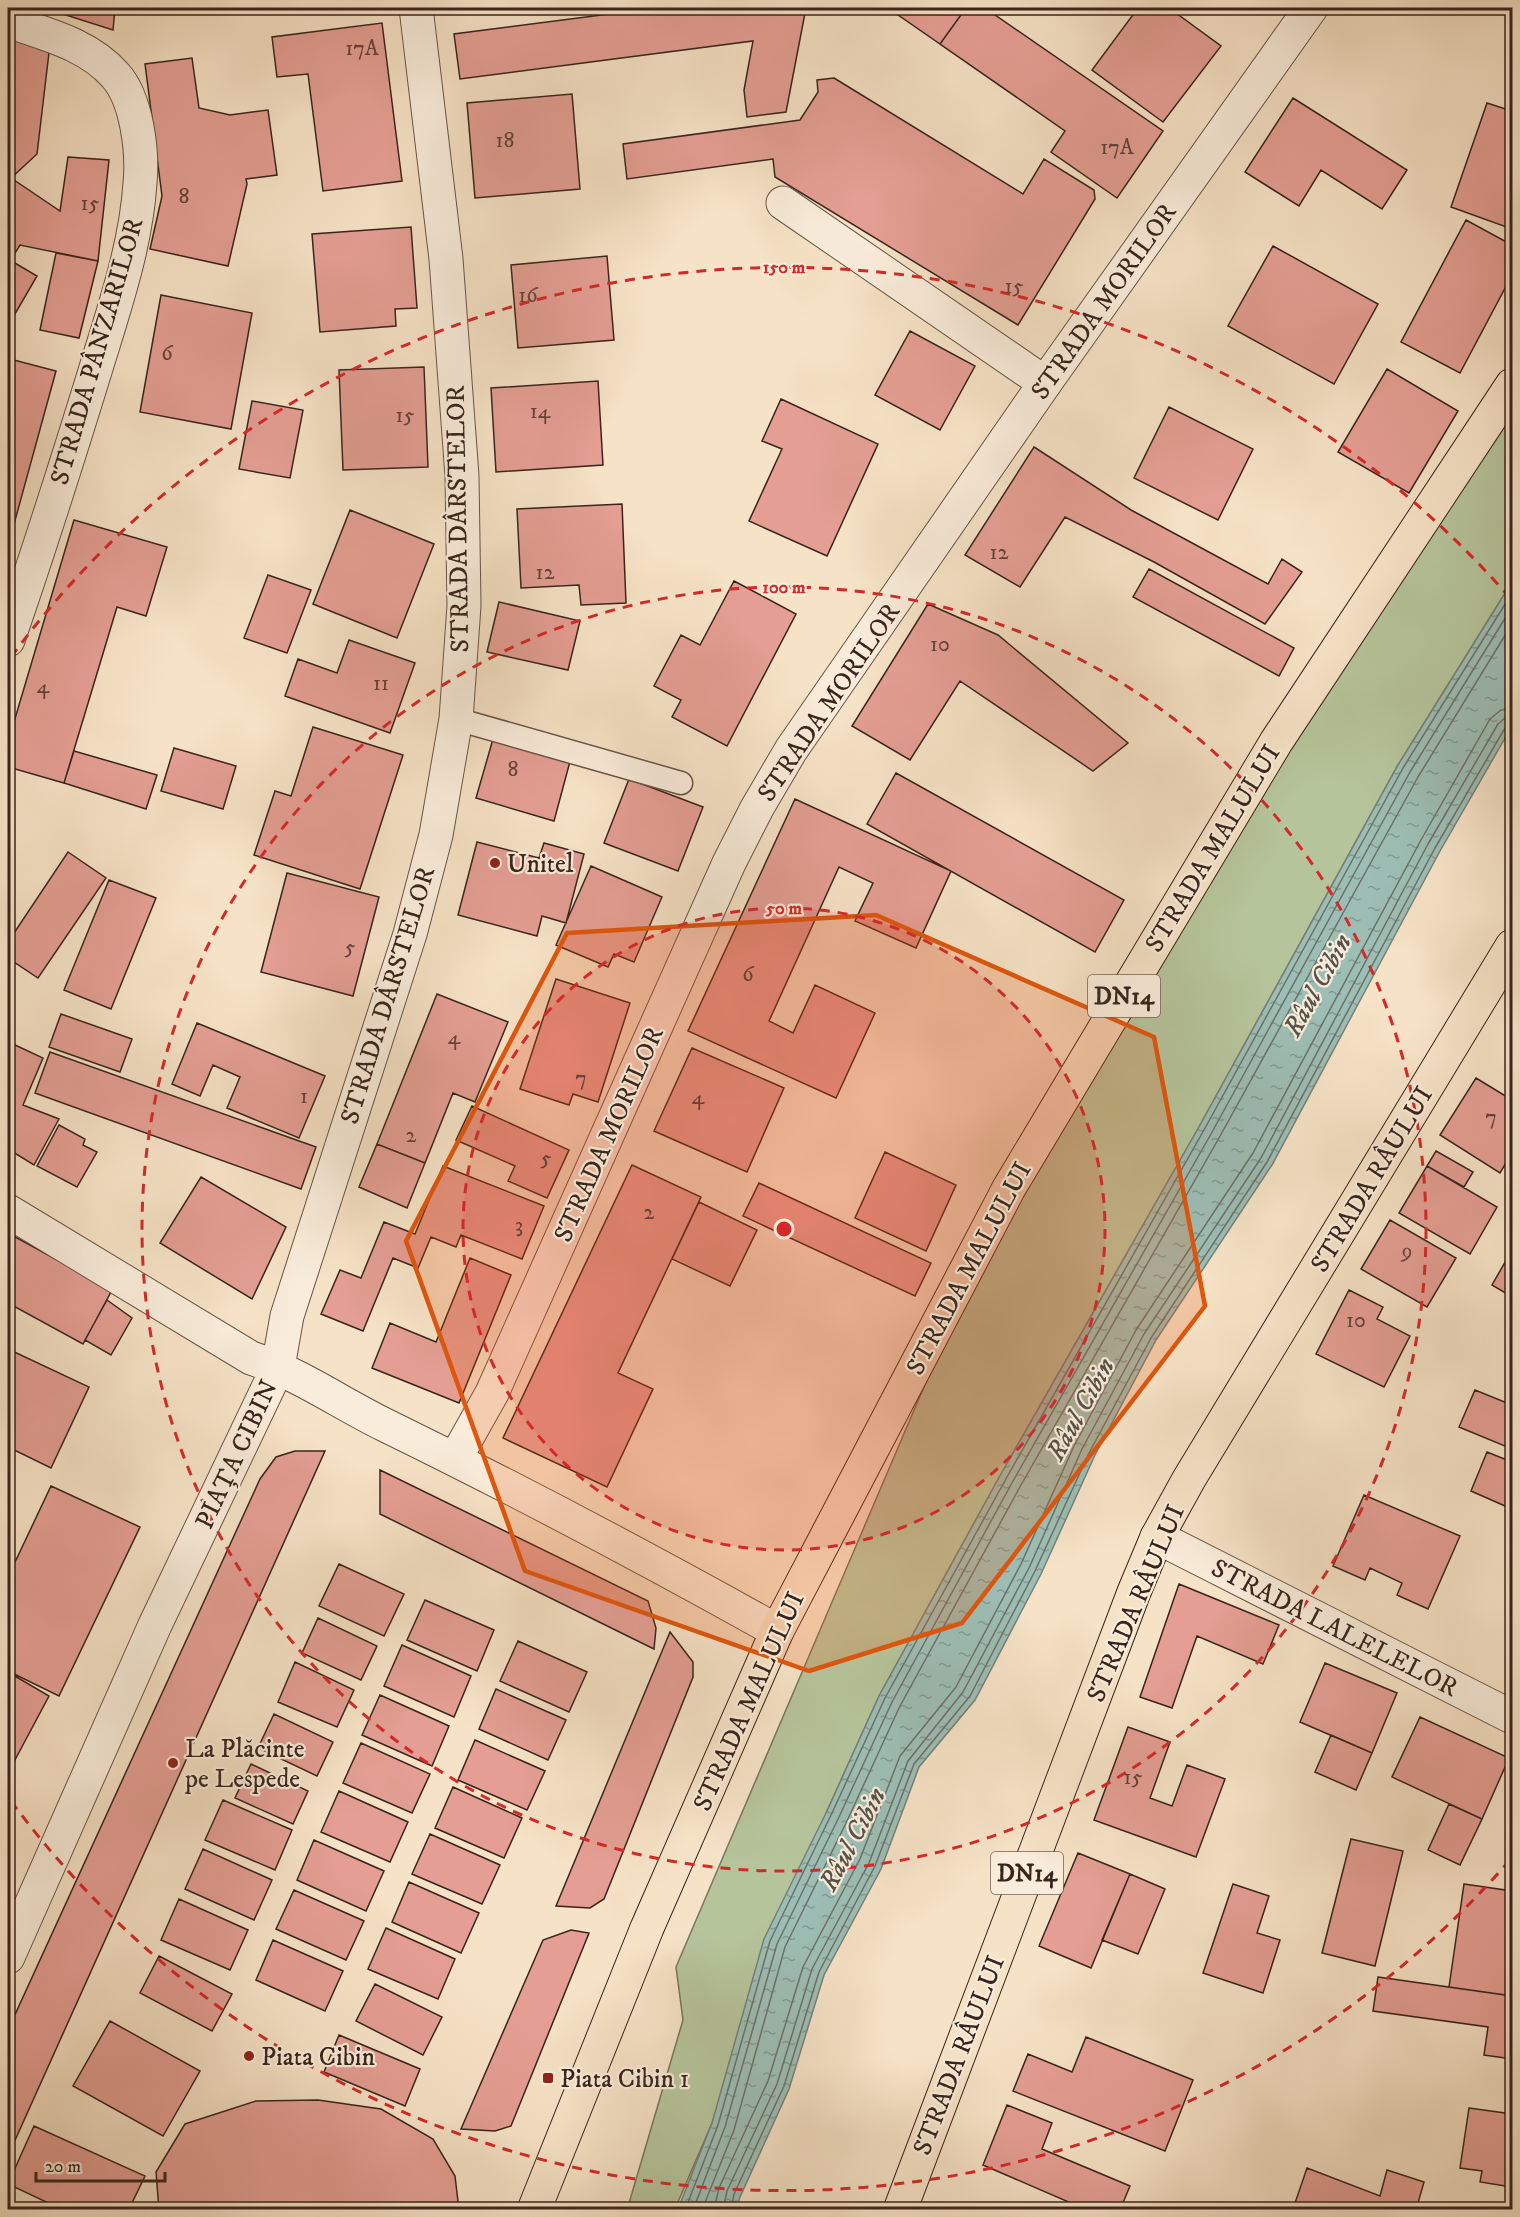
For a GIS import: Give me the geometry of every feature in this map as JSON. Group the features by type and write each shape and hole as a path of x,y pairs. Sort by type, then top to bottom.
{"main road":[{"name":"STRADA MALULUI","path":"534,2210 647,1928 777,1631 1015,1178 1276,742 1512,385"},
{"name":"STRADA RÂULUI","path":"900,2210 1134,1592 1157,1537 1189,1479 1512,946"}],"street":[{"name":"STRADA DÂRSTELOR","path":"278,1367 287,1316 410,934 436,835 456,719 464,606 462,476 446,259 416,8"},
{"name":"STRADA MORILOR","path":"455,1460 492,1393 729,863 757,808 797,741 1045,383 1311,8"},
{"name":"STRADA PÂNZARILOR","path":"8,21 65,41 90,53 117,76 132,107 139,138 141,183 134,230 112,315 81,418 8,640"},
{"path":"783,203 1045,383"},
{"path":"8,1211 251,1358 278,1367"},
{"name":"PIAȚA CIBIN","path":"8,1958 155,1625 278,1367 363,1414 669,1570 777,1631"},
{"name":"STRADA LALELELOR","path":"1157,1537 1512,1717"}],"lane":[{"path":"456,719 681,783"}],"highlighted area":[{"path":"876,915 1154,1037 1205,1306 962,1623 809,1671 525,1571 406,1241 567,933"}],"green space":[{"path":"1512,385 1512,582 1398,765 1199,1127 1001,1474 879,1696 827,1811 712,2123 675,2209 627,2210 683,2020 676,1967 1009,1188"}],"water":[{"name":"Râul Cibin","path":"1512,582 1512,726 1440,851 1272,1165 1156,1340 1095,1455 1041,1574 975,1700 919,1767 881,1869 824,1975 789,2089 736,2209 678,2209 712,2123 764,1939 827,1811 879,1696 1001,1474 1199,1127 1398,765"}],"building":[{"path":"44,8 115,8 113,30"},
{"path":"656,8 806,8 786,112 747,117 744,90 753,41 460,79 454,34"},
{"path":"888,8 966,8 940,44"},
{"path":"966,8 985,8 1163,131 1117,198 1051,152 1065,131 940,44"},
{"path":"1138,8 1169,8 1221,46 1163,122 1092,70"},
{"path":"382,23 402,181 323,191 308,74 277,77 272,37"},
{"path":"8,31 50,44 37,154 10,179 8,176 8,96 11,84 8,82"},
{"path":"192,58 199,108 230,115 268,110 277,175 246,179 247,184 228,266 150,249 162,196 145,64"},
{"path":"834,78 1023,194 1044,159 1094,190 1095,199 1018,325 775,177 773,159 627,179 623,144 800,120 818,92 817,80"},
{"path":"572,94 580,189 475,198 467,103"},
{"path":"1293,98 1407,170 1382,209 1321,170 1299,206 1245,172"},
{"path":"1487,103 1512,111 1512,229 1451,207"},
{"path":"68,157 109,160 98,261 20,245 12,258 8,255 8,190 14,180 60,211"},
{"path":"1466,220 1512,245 1512,275 1460,373 1401,342"},
{"path":"411,227 417,308 395,309 396,326 320,332 312,234"},
{"path":"1273,246 1378,304 1334,384 1228,326"},
{"path":"56,253 98,261 79,338 40,330"},
{"path":"607,256 614,340 518,348 511,265"},
{"path":"8,259 37,276 8,326"},
{"path":"161,295 252,313 231,429 140,412"},
{"path":"910,331 975,366 940,430 875,395"},
{"path":"10,359 56,371 8,546 8,369"},
{"path":"424,367 428,467 343,470 339,370"},
{"path":"1387,369 1458,411 1409,493 1338,452"},
{"path":"598,381 603,465 496,472 491,388"},
{"path":"781,399 878,444 827,556 749,521 782,449 762,441"},
{"path":"252,401 303,410 290,478 239,469"},
{"path":"1169,407 1253,449 1218,520 1134,478"},
{"path":"1034,447 1131,510 1268,584 1282,559 1302,572 1265,624 1154,562 1065,517 1020,587 965,555"},
{"path":"622,504 626,603 581,605 579,585 521,588 517,509"},
{"path":"350,510 434,544 397,638 313,604"},
{"path":"74,520 167,547 146,616 117,607 64,783 8,767 8,742"},
{"path":"1149,569 1294,648 1279,676 1133,597"},
{"path":"268,575 311,590 287,653 244,638"},
{"path":"734,581 796,614 727,746 672,717 681,700 654,686 681,635 700,645"},
{"path":"499,602 580,621 568,670 487,652"},
{"path":"928,604 998,635 1128,743 1093,771 960,681 910,760 852,726"},
{"path":"349,640 415,663 390,733 285,696 298,659 337,673"},
{"path":"313,727 403,755 360,889 254,855 275,791 291,796"},
{"path":"495,732 572,754 554,821 476,798"},
{"path":"174,748 236,766 223,809 161,791"},
{"path":"74,751 157,775 146,809 64,783"},
{"path":"896,773 1124,900 1095,952 867,824"},
{"path":"629,779 703,807 678,871 604,843"},
{"path":"795,799 951,871 916,948 855,921 873,883 839,867 769,1021 793,1033 815,985 875,1013 836,1098 688,1031"},
{"path":"477,842 539,858 544,843 584,854 566,923 542,916 537,936 458,915"},
{"path":"68,852 106,878 38,978 8,958 8,942"},
{"path":"591,866 662,897 634,962 614,954 608,967 556,945"},
{"path":"287,873 379,897 353,996 261,972"},
{"path":"109,880 156,898 111,1009 64,990"},
{"path":"556,979 630,1003 598,1102 573,1094 569,1105 520,1089"},
{"path":"437,994 508,1022 475,1102 453,1093 425,1163 377,1144"},
{"path":"61,1014 132,1039 120,1072 49,1047"},
{"path":"197,1023 325,1076 299,1138 227,1108 240,1077 213,1065 200,1096 172,1084"},
{"path":"13,1044 43,1058 23,1105 59,1119 34,1165 8,1149 8,1054"},
{"path":"692,1048 784,1088 747,1172 654,1131"},
{"path":"50,1052 316,1147 301,1189 35,1093"},
{"path":"1476,1078 1512,1100 1512,1153 1500,1173 1440,1135"},
{"path":"472,1106 569,1150 547,1198 508,1181 515,1166 456,1140"},
{"path":"59,1125 85,1139 83,1145 97,1152 77,1187 37,1166"},
{"path":"377,1144 425,1163 407,1208 359,1187"},
{"path":"1436,1151 1473,1172 1464,1187 1427,1166"},
{"path":"885,1152 956,1185 926,1251 855,1218"},
{"path":"632,1165 701,1197 618,1373 653,1389 607,1487 503,1438"},
{"path":"443,1166 544,1206 522,1259 461,1235 456,1247 431,1237 418,1268 393,1258 363,1331 321,1314 340,1270 361,1278 384,1222 415,1234"},
{"path":"1427,1166 1497,1207 1470,1254 1399,1213"},
{"path":"201,1177 286,1227 252,1299 160,1243"},
{"path":"759,1183 931,1263 915,1296 743,1216"},
{"path":"699,1202 757,1230 730,1286 672,1259"},
{"path":"1390,1220 1456,1258 1427,1307 1361,1269"},
{"path":"8,1233 112,1290 83,1344 8,1303"},
{"path":"1512,1250 1512,1297 1492,1285"},
{"path":"470,1258 511,1275 459,1403 372,1368 390,1323 436,1342"},
{"path":"1349,1290 1383,1307 1377,1319 1410,1336 1384,1387 1316,1354"},
{"path":"107,1300 132,1318 111,1355 85,1340"},
{"path":"8,1349 89,1387 51,1468 8,1447"},
{"path":"1475,1390 1512,1405 1512,1449 1459,1427"},
{"path":"295,1451 325,1451 12,2147 8,2145 8,2030 260,1479 276,1457"},
{"path":"1487,1452 1512,1462 1512,1509 1471,1491"},
{"path":"380,1470 648,1601 656,1628 654,1649 380,1514"},
{"path":"51,1486 140,1527 59,1696 8,1671 8,1577"},
{"path":"1364,1495 1460,1536 1428,1609 1397,1595 1402,1583 1370,1568 1365,1580 1333,1566"},
{"path":"339,1564 404,1594 384,1636 319,1606"},
{"path":"1179,1584 1279,1625 1263,1664 1197,1636 1172,1708 1140,1697"},
{"path":"425,1600 494,1630 477,1671 407,1640"},
{"path":"318,1618 377,1646 361,1680 302,1653"},
{"path":"670,1632 693,1662 693,1677 604,1899 590,1908 556,1906"},
{"path":"518,1641 587,1672 569,1712 500,1681"},
{"path":"402,1645 471,1676 454,1717 384,1686"},
{"path":"295,1662 354,1690 337,1727 278,1702"},
{"path":"1325,1663 1397,1693 1372,1753 1300,1722"},
{"path":"8,1672 49,1696 8,1773"},
{"path":"496,1689 566,1720 548,1760 479,1729"},
{"path":"380,1695 449,1726 432,1766 362,1735"},
{"path":"274,1714 333,1742 317,1776 258,1748"},
{"path":"1420,1717 1509,1758 1482,1819 1392,1777"},
{"path":"1128,1727 1170,1742 1150,1798 1172,1806 1187,1765 1225,1779 1196,1857 1094,1820"},
{"path":"1331,1735 1372,1753 1356,1790 1315,1772"},
{"path":"475,1740 545,1771 527,1810 458,1780"},
{"path":"361,1743 430,1774 412,1813 343,1783"},
{"path":"251,1764 308,1791 293,1824 235,1798"},
{"path":"453,1787 522,1818 504,1858 435,1828"},
{"path":"339,1791 408,1822 390,1862 321,1832"},
{"path":"223,1800 292,1830 275,1870 205,1840"},
{"path":"1449,1804 1482,1819 1460,1865 1428,1850"},
{"path":"430,1834 500,1865 482,1904 412,1874"},
{"path":"1351,1839 1403,1851 1375,1966 1322,1953"},
{"path":"314,1840 384,1871 366,1911 297,1880"},
{"path":"203,1849 272,1880 254,1920 185,1889"},
{"path":"1078,1853 1130,1874 1091,1968 1039,1946"},
{"path":"1130,1874 1165,1889 1138,1954 1102,1940"},
{"path":"409,1882 479,1913 461,1953 392,1922"},
{"path":"1233,1884 1269,1896 1257,1933 1280,1940 1263,1993 1203,1973"},
{"path":"1464,1884 1512,1891 1512,1996 1449,1987"},
{"path":"294,1890 364,1921 346,1960 276,1929"},
{"path":"179,1899 248,1930 230,1970 161,1940"},
{"path":"386,1928 455,1959 438,1999 368,1969"},
{"path":"571,1930 589,1933 511,2126 495,2131 461,2129 543,1940"},
{"path":"273,1940 343,1971 325,2011 256,1980"},
{"path":"159,1956 232,1994 212,2031 140,1993"},
{"path":"1378,1977 1512,1996 1512,2059 1484,2055 1488,2027 1373,2011"},
{"path":"375,1984 442,2017 423,2055 356,2021"},
{"path":"110,2021 200,2071 163,2136 73,2086"},
{"path":"339,2035 420,2069 405,2106 324,2072"},
{"path":"1086,2037 1193,2080 1165,2151 1013,2091 1028,2054 1072,2072"},
{"path":"318,2100 381,2109 433,2139 455,2176 459,2210 159,2210 156,2172 185,2124 256,2101"},
{"path":"1007,2105 1052,2123 1042,2149 1130,2186 1120,2210 1087,2210 983,2165"},
{"path":"1469,2108 1512,2114 1512,2187 1480,2182 1482,2171 1460,2168"},
{"path":"34,2126 145,2176 131,2205 142,2210 63,2210 8,2184"},
{"path":"1307,2168 1380,2196 1387,2170 1424,2182 1416,2210 1304,2210 1294,2206"}],"place":[{"name":"Unitel","path":"495,863"},
{"name":"La Plăcinte pe Lespede","path":"173,1763"},
{"name":"Piata Cibin","path":"249,2056"},
{"name":"Piata Cibin 1","path":"548,2078"}]}
